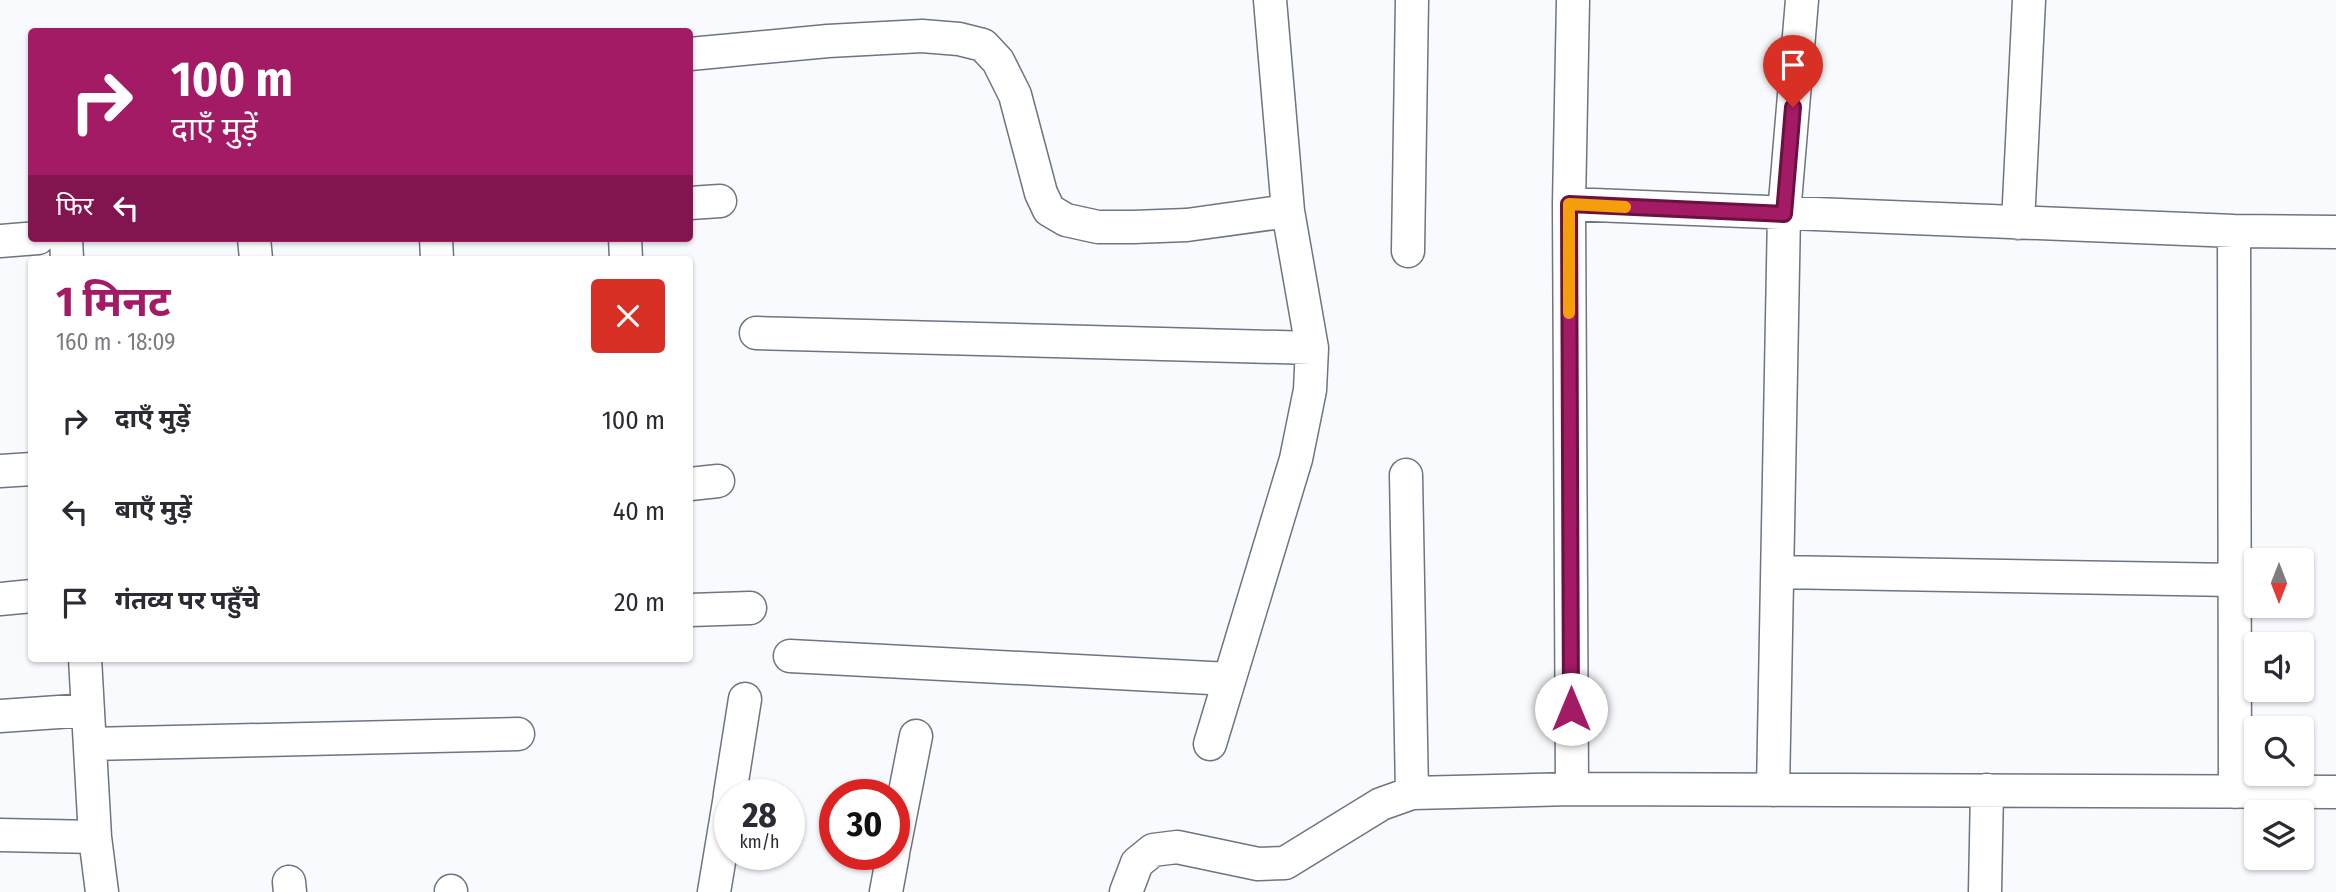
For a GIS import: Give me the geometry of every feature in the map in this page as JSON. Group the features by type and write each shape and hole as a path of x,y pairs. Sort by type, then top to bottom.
{"street":[{"path":"1209,744 1296,458 1310,390 1312,348 1288,211 1270,0"},
{"path":"1408,251 1412,0"},
{"path":"1572,789 1569,204 1573,0"},
{"path":"1773,790 1784,214 1802,0"},
{"path":"2018,223 2029,0"},
{"path":"693,54 922,36 959,39 983,45 998,61 1015,95 1041,193 1049,210 1066,220 1098,227 1187,225 1288,211"},
{"path":"1569,204 2234,231 2336,232"},
{"path":"2234,231 2235,792"},
{"path":"0,241 28,239"},
{"path":"756,333 1312,348"},
{"path":"0,471 28,469"},
{"path":"1406,475 1412,793"},
{"path":"1777,572 2234,580"},
{"path":"0,598 28,596"},
{"path":"693,610 750,608"},
{"path":"790,656 1229,680"},
{"path":"85,662 95,837 102,892"},
{"path":"733,779 746,699"},
{"path":"0,716 88,710"},
{"path":"90,744 518,734"},
{"path":"908,779 916,736"},
{"path":"1126,892 1137,863 1153,850 1177,847 1258,864 1285,863 1381,804 1412,793 1572,789 2336,792"},
{"path":"1985,892 1987,790"},
{"path":"0,835 95,837"},
{"path":"714,892 718,870"},
{"path":"886,892 890,870"}],"slow traffic":[{"path":"1569,313 1569,204 1625,207"}],"route":[{"path":"1571,709 1569,204 1784,214 1793,107"}]}
